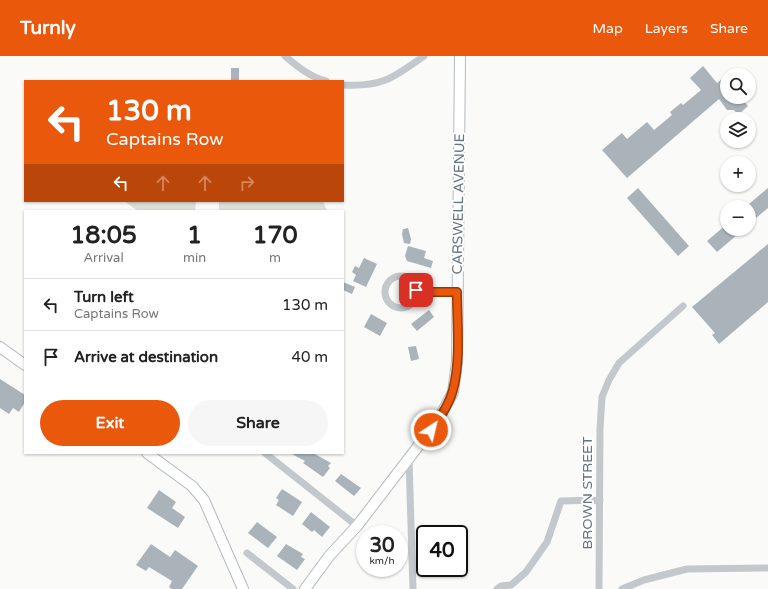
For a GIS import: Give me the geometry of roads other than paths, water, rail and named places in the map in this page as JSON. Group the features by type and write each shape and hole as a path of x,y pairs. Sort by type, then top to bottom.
{"street":[{"path":"285,56 301,69 317,79 322,80"},
{"path":"344,85 360,86 392,79 424,56"},
{"name":"CARSWELL AVENUE","path":"358,525 440,419 453,392 457,362 460,56"},
{"path":"401,277 411,280 415,285 417,292 415,300 412,304 403,308 393,306 386,299 385,289 391,280 401,277"},
{"path":"417,292 457,292"},
{"name":"BROWN STREET","path":"599,589 600,429 602,397 619,362 683,306"},
{"path":"0,347 24,364"},
{"path":"148,454 192,486 204,500 243,589"},
{"path":"266,454 356,525"},
{"path":"409,460 413,589"},
{"path":"497,589 501,586 511,585 526,572 547,542 561,501 600,500"},
{"name":"CARSWELL AVENUE","path":"305,589 330,555 356,527"},
{"path":"247,553 293,589"},
{"path":"622,589 644,580 687,569 768,568"}]}
